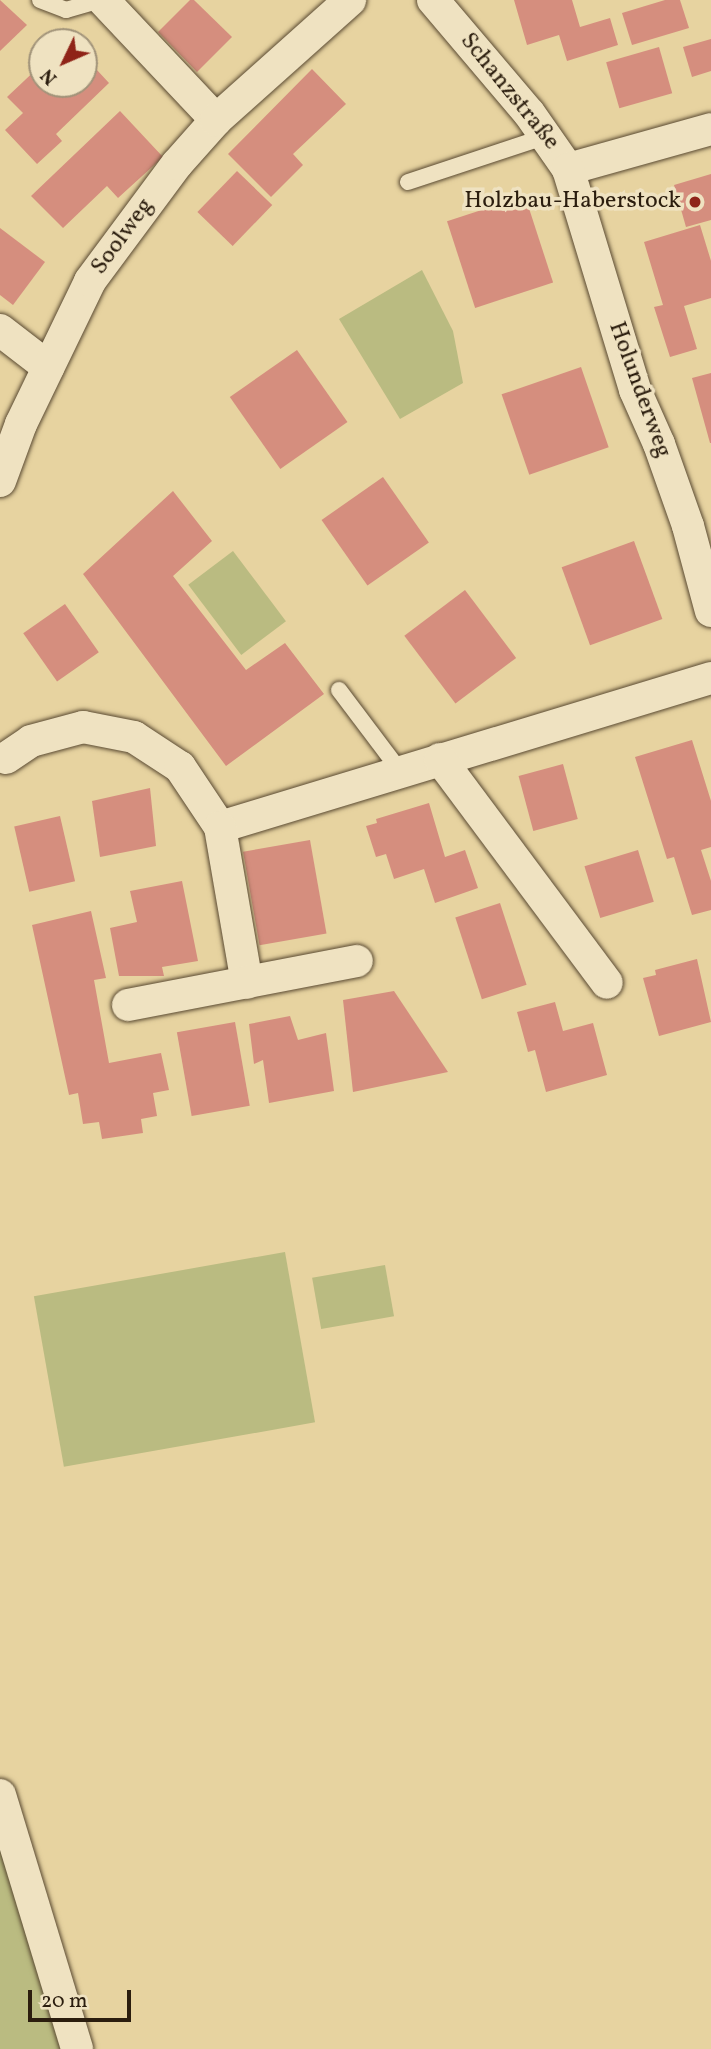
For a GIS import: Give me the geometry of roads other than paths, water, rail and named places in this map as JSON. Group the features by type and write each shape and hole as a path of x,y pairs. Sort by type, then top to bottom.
{"street":[{"path":"101,0 216,120"},
{"name":"Soolweg","path":"0,481 21,424 90,281 177,164 216,120 350,0"},
{"name":"Schanzstraße","path":"433,0 547,136 568,169 711,129"},
{"name":"Holunderweg","path":"568,169 635,390 699,522 711,611"},
{"path":"0,330 48,367"},
{"path":"220,827 711,678"},
{"path":"2,759 31,741 83,726 134,737 180,768 220,827 247,983"},
{"path":"440,759 607,983"},
{"path":"128,1005 357,961"},
{"path":"0,1795 77,2049"}],"lane":[{"path":"40,0 66,10 101,0"},
{"path":"408,182 547,136"},
{"path":"339,690 400,771"}],"place":[{"name":"Holzbau-Haberstock","path":"695,202"}]}
